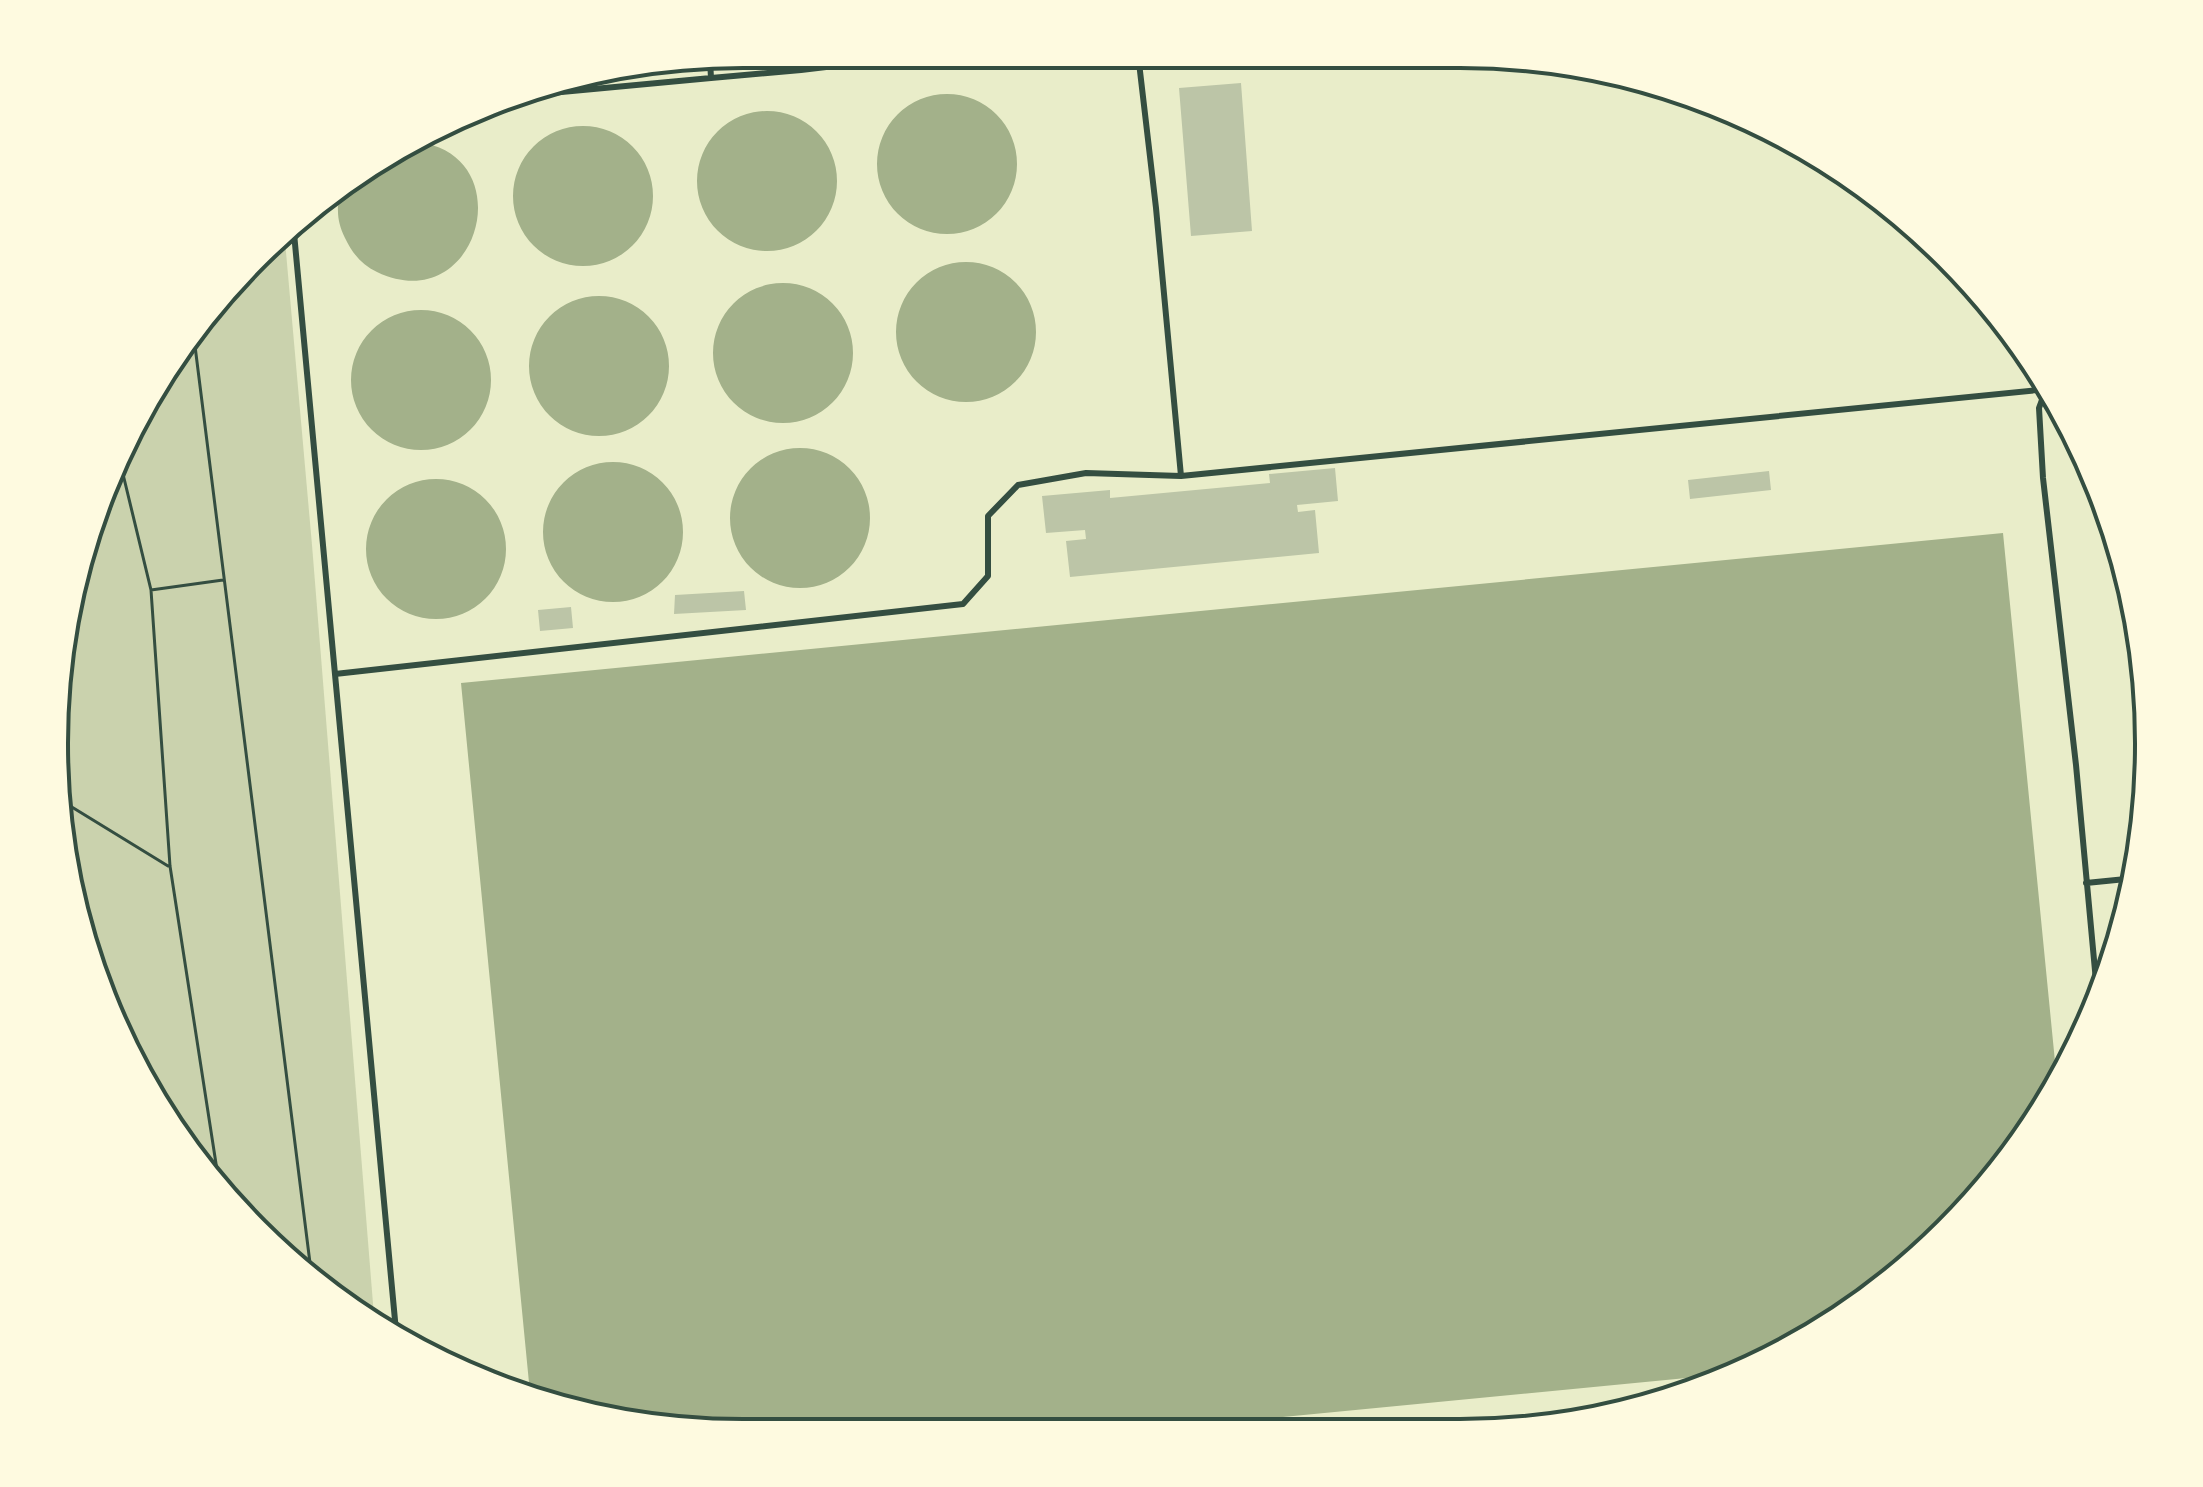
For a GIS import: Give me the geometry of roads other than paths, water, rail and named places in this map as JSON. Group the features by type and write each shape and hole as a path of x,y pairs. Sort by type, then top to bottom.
{"lane":[{"path":"568,91 818,68"},
{"path":"1140,68 1181,476"},
{"path":"710,69 711,78"},
{"path":"295,239 395,1322"},
{"path":"335,674 963,604 988,576 988,516 1018,485 1086,473 1181,476 2035,390"},
{"path":"2042,401 2039,408 2043,478 2076,765 2095,972"},
{"path":"2086,883 2121,880"}]}
